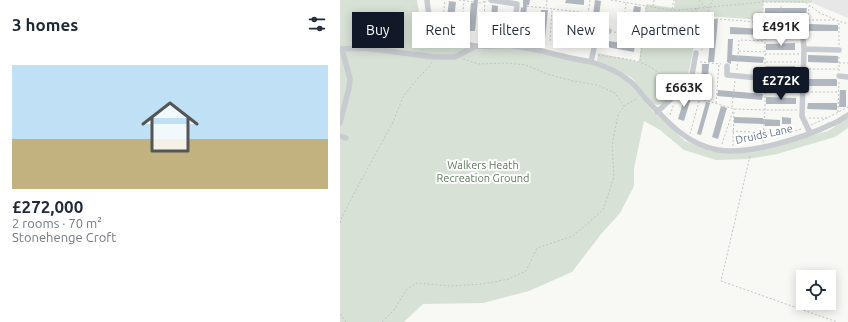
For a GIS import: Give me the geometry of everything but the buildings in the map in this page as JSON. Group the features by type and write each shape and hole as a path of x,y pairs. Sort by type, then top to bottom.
{"street":[{"name":"Druids Lane","path":"427,0 430,18 439,34 449,41 476,46"},
{"path":"491,0 517,2 516,12"},
{"path":"765,33 800,34 803,37 802,110 803,118 810,134"},
{"path":"340,122 350,80 341,49 364,48 434,57 455,57 476,46"},
{"name":"Druids Lane","path":"528,48 591,62 610,69 634,85 657,112 673,127 693,142 703,147 733,151 752,149 810,134 833,124 848,115"},
{"path":"591,62 594,48"},
{"path":"803,52 839,50"},
{"path":"657,112 676,96 691,80 696,53"},
{"path":"727,66 728,75 803,79"},
{"path":"839,76 848,77"},
{"path":"340,136 346,138"}],"path":[{"path":"443,12 444,0"},
{"path":"459,0 481,3 487,0"},
{"path":"546,8 547,0"},
{"path":"588,12 590,0"},
{"path":"611,0 672,10 763,2 805,2 820,13 848,24"},
{"path":"653,7 654,0"},
{"path":"672,10 674,0"},
{"path":"699,0 706,7"},
{"path":"709,12 709,7 713,0"},
{"path":"763,0 765,33 764,146"},
{"path":"463,12 464,1"},
{"path":"484,12 485,1"},
{"path":"517,2 525,7 579,12"},
{"path":"781,2 781,33"},
{"path":"625,12 626,3"},
{"path":"808,23 809,5"},
{"path":"645,12 646,6"},
{"path":"550,41 552,9"},
{"path":"691,12 697,9"},
{"path":"697,9 691,46 696,53 704,48"},
{"path":"714,19 767,23"},
{"path":"808,20 836,20"},
{"path":"838,112 839,21"},
{"path":"609,31 617,32"},
{"path":"733,151 733,108 739,40 765,41"},
{"path":"640,62 642,48"},
{"path":"738,51 765,53 803,52"},
{"path":"593,54 640,62 654,70 665,80 676,96"},
{"path":"340,223 393,122 403,98 418,78 429,67 434,57"},
{"path":"455,57 479,64 505,63 526,65 548,74 573,81 597,85 615,93 624,106"},
{"path":"695,62 727,66"},
{"path":"764,62 839,69"},
{"path":"839,63 848,63"},
{"path":"716,103 719,64"},
{"path":"802,92 839,92"},
{"path":"382,322 394,310 407,289 418,283 450,286 482,284 509,279 526,271 537,248 573,236 603,210 614,177 612,145 618,115 624,106 643,96"},
{"path":"676,96 700,98 733,108 802,110"},
{"path":"670,115 676,96"},
{"path":"690,134 700,98"},
{"path":"732,131 786,134 815,124 848,107"},
{"path":"722,145 733,108"},
{"path":"803,118 828,118"},
{"path":"752,149 721,281 837,322"},
{"path":"340,314 346,322"}],"shaded area":[{"path":"812,0 848,0 848,18 812,3"}],"green space":[{"name":"Walkers Heath Recreation Ground","path":"340,0 417,0 419,12 412,12 412,48 470,48 470,45 478,46 478,48 526,50 592,64 611,72 628,82 654,113 685,141 710,151 723,153 774,146 828,131 848,118 848,128 835,137 777,154 749,159 716,160 684,150 660,130 644,121 634,168 634,186 620,213 602,233 572,272 529,291 483,303 423,304 404,322 340,322"},
{"path":"675,0 812,0 812,3 763,2 762,20 714,17 714,12 645,12 646,4 674,8"},
{"path":"641,48 694,48 687,80 663,104 657,105 653,103 631,77 597,61 598,53 639,62"}]}
